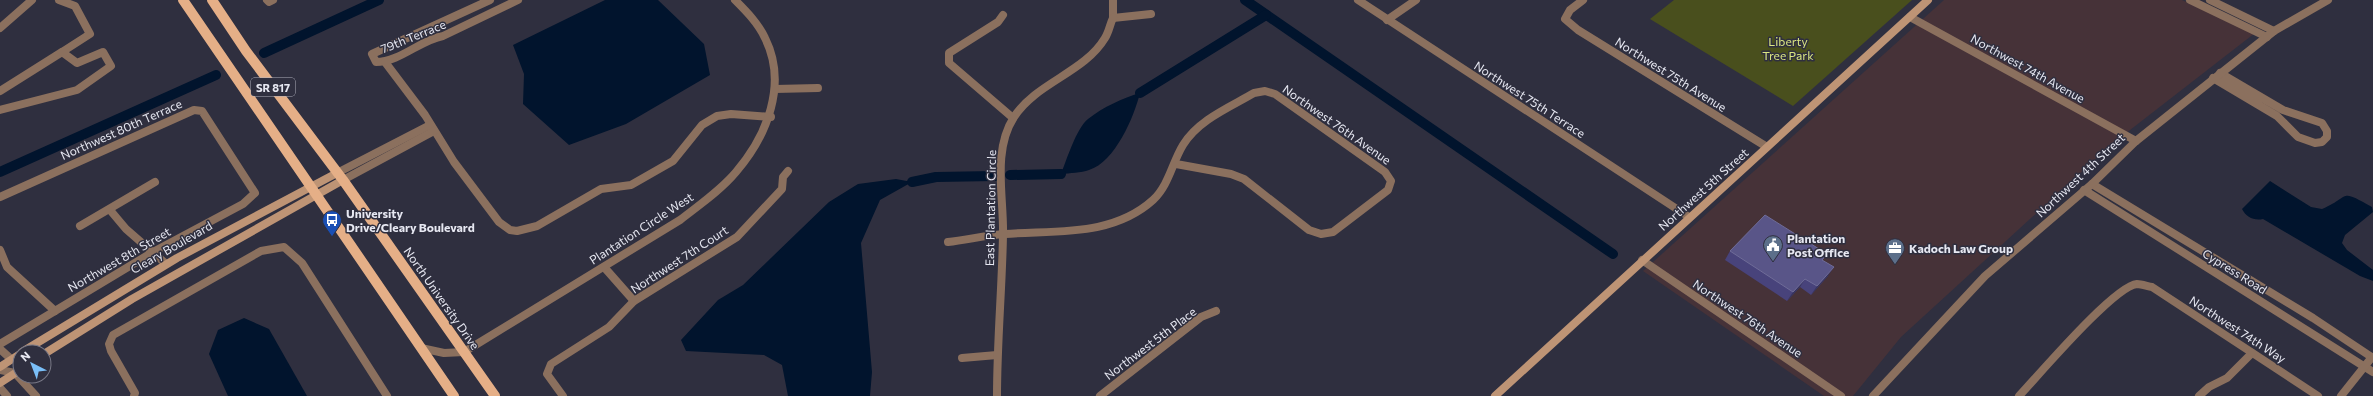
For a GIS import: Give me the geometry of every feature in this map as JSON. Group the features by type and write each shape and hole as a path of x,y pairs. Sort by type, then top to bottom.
{"main road":[{"name":"SR 817","path":"183,0 454,396"},
{"name":"North University Drive","path":"212,0 246,51 340,177 495,396"}],"street":[{"path":"0,28 32,0"},
{"path":"0,91 90,34 76,6 59,0"},
{"name":"79th Terrace","path":"490,0 372,54 376,62 385,62 432,38 443,36 518,0"},
{"name":"Plantation Circle West","path":"421,348 444,353 464,352 604,267 688,213 718,189 746,162 761,139 771,117 775,89 774,62 765,36 750,15 735,0"},
{"name":"East Plantation Circle","path":"997,396 997,355 1003,234 1002,151 1014,118 1039,90 1089,56 1105,37 1113,18 1113,0"},
{"name":"Northwest 75th Terrace","path":"1358,0 1689,217"},
{"path":"1387,20 1416,0"},
{"name":"Northwest 75th Avenue","path":"1583,0 1570,10 1565,19 1578,30 1767,147"},
{"name":"Northwest 5th Street","path":"1495,396 1928,0"},
{"path":"2190,0 2267,37"},
{"path":"2210,0 2274,31"},
{"name":"Northwest 4th Street","path":"1873,396 1985,276 2092,184 2136,140 2220,72 2274,31 2328,0"},
{"path":"1113,18 1151,14"},
{"path":"1003,15 998,22 954,48 949,53 949,58 950,62 1014,118"},
{"name":"Northwest 74th Avenue","path":"1910,17 2136,140"},
{"path":"0,110 77,90 111,66 103,52 77,63 62,52"},
{"path":"385,62 499,222 510,230 517,231 537,226 600,189 631,185 637,182 673,161 702,125 713,118 731,114 771,117"},
{"path":"2213,78 2277,116 2298,137 2315,142 2322,142 2327,137 2327,131 2322,123 2283,110 2220,72"},
{"path":"775,89 818,88"},
{"name":"Northwest 76th Avenue","path":"1265,91 1275,94 1288,103 1385,172 1392,181 1388,190 1333,232 1321,234 1309,230 1244,179 1232,174 1176,164 1184,144 1196,131 1254,93 1265,91"},
{"name":"Northwest 80th Terrace","path":"0,197 170,119 194,110 202,111 255,193 251,197"},
{"path":"52,349 138,295 316,196 340,177 432,128"},
{"path":"948,242 1003,234 1092,230 1129,217 1153,200 1168,181 1176,164"},
{"name":"Northwest 7th Court","path":"563,396 549,377 548,369 557,359 609,327 634,302 737,237 782,189 783,177 788,171"},
{"name":"Cleary Boulevard","path":"35,344 165,263 310,186 340,177"},
{"path":"80,226 110,210 155,182"},
{"path":"2092,184 2313,318 2373,358 2341,396"},
{"name":"Cypress Road","path":"2084,190 2373,372"},
{"name":"Northwest 8th Street","path":"0,344 13,338 153,252 251,197"},
{"path":"110,210 126,229 165,263"},
{"path":"134,396 135,393 111,351 109,344 113,335 261,252 284,247 302,263 387,396"},
{"path":"0,250 7,267 55,311"},
{"name":"Northwest 76th Avenue","path":"1642,260 1841,396"},
{"path":"604,267 634,302"},
{"name":"Northwest 74th Way","path":"2019,396 2096,312 2123,290 2136,284 2143,284 2152,287 2318,396"},
{"name":"Northwest 5th Place","path":"1100,396 1201,317 1216,311"},
{"path":"0,349 12,359"},
{"path":"2199,396 2209,387 2227,378 2252,353"},
{"path":"962,358 997,355"},
{"name":"Cleary Boulevard","path":"0,367 12,359"},
{"path":"0,370 12,371"},
{"path":"0,383 12,375"},
{"path":"26,384 36,396"},
{"path":"0,388 7,396"}],"shaded area":[{"path":"1944,0 2182,0 2255,33 2112,144 1901,337 1853,396 1824,396 1643,271"}],"green space":[{"name":"Liberty Tree Park","path":"1674,0 1912,0 1793,106 1650,19"}],"water":[{"path":"605,0 658,0 704,44 710,75 626,124 569,145 523,104 524,74 513,45"},
{"path":"1140,93 1133,114 1122,138 1107,158 1089,170 1061,174 1076,137 1088,119 1113,103"},
{"path":"896,179 912,182 880,200 861,243 872,372 870,396 788,396 782,365 764,355 686,351 681,340 718,300 743,285 829,202 858,184"},
{"path":"2270,181 2311,207 2322,209 2346,196 2349,196 2354,197 2372,207 2373,212 2345,235 2342,243 2347,250 2373,270 2373,281 2360,276 2263,219 2253,219 2246,214 2242,209"},
{"path":"244,318 269,329 307,396 228,396 209,354 218,330"}],"building":[{"name":"Plantation Post Office","path":"1765,215 1827,254 1822,260 1834,267 1817,286 1805,279 1793,292 1730,251"}],"waterway":[{"path":"264,53 379,0"},
{"path":"1245,0 1613,254"},
{"path":"1140,93 1266,15"},
{"path":"0,172 216,75"},
{"path":"1010,175 1061,174"},
{"path":"912,182 936,177 995,176"}],"place":[{"name":"University Drive/Cleary Boulevard","path":"332,237"},
{"name":"Plantation Post Office","path":"1773,262"},
{"name":"Kadoch Law Group","path":"1895,265"}]}
